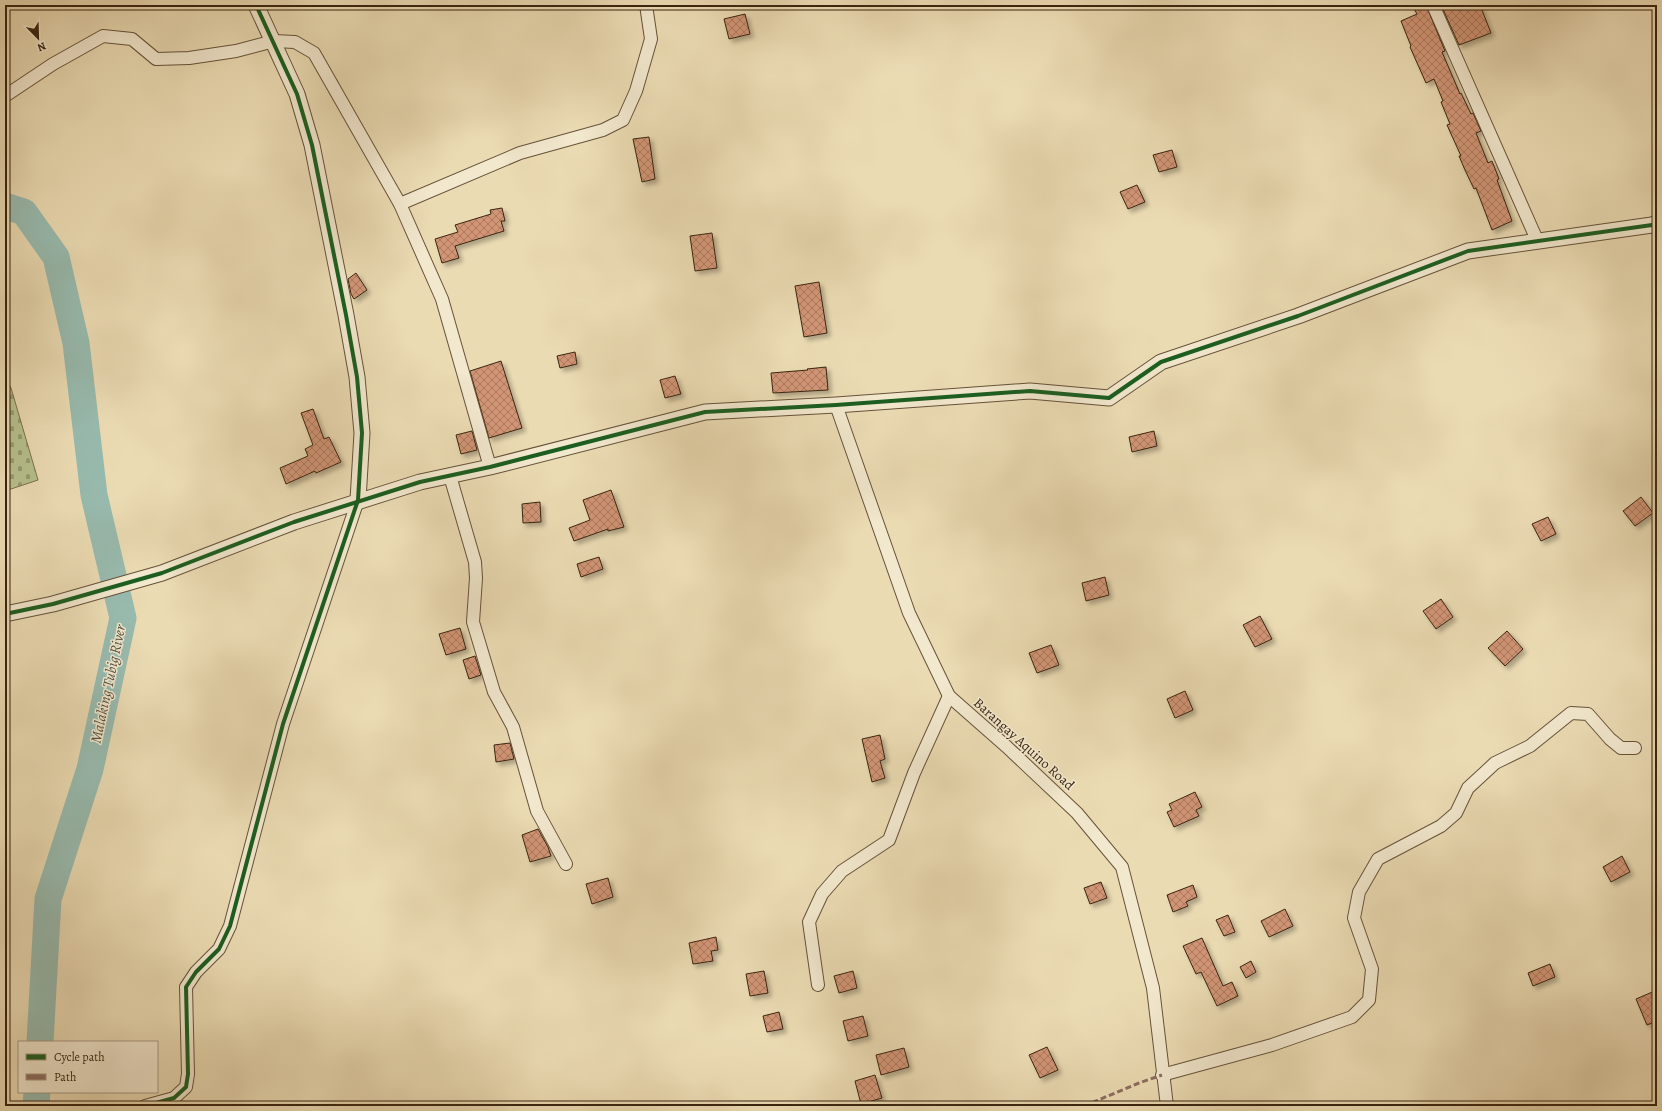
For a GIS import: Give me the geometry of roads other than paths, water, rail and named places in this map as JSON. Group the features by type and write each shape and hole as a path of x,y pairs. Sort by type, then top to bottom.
{"street":[{"path":"145,1106 174,1098 186,1087 188,1074 186,987 196,972 219,949 230,926 283,724 358,500 362,433 357,378 312,145 297,94 274,41 256,5"},
{"path":"400,204 520,153 603,130 623,120 636,91 651,39 646,5"},
{"path":"1433,5 1537,240"},
{"path":"5,96 53,64 103,36 132,39 156,59 189,58 236,51 274,41 295,42 314,53 400,204 442,300 490,467"},
{"path":"5,614 53,604 162,573 294,522 358,500 420,482 490,467 705,412 836,405 1030,391 1109,398 1161,362 1298,316 1468,251 1537,240 1652,225 1657,223"},
{"name":"Barangay Aquino Road","path":"836,405 908,613 949,696 1007,747 1076,813 1122,867 1153,988 1162,1075 1167,1106"},
{"path":"450,476 475,562 473,622 494,692 513,727 537,811 566,864"},
{"path":"818,985 809,922 822,894 842,870 889,840 914,773 949,696"},
{"path":"1162,1075 1272,1045 1352,1017 1369,1000 1372,969 1354,918 1360,892 1378,859 1441,826 1456,813 1468,788 1496,763 1530,746 1571,713 1588,714 1621,748 1636,748"}],"waterway":[{"name":"Malaking Tubig River","path":"5,206 24,212 56,257 76,343 94,495 123,618 90,769 48,899 40,1041"},
{"name":"Malaking Tubig River","path":"36,1106 37,1093"}]}
